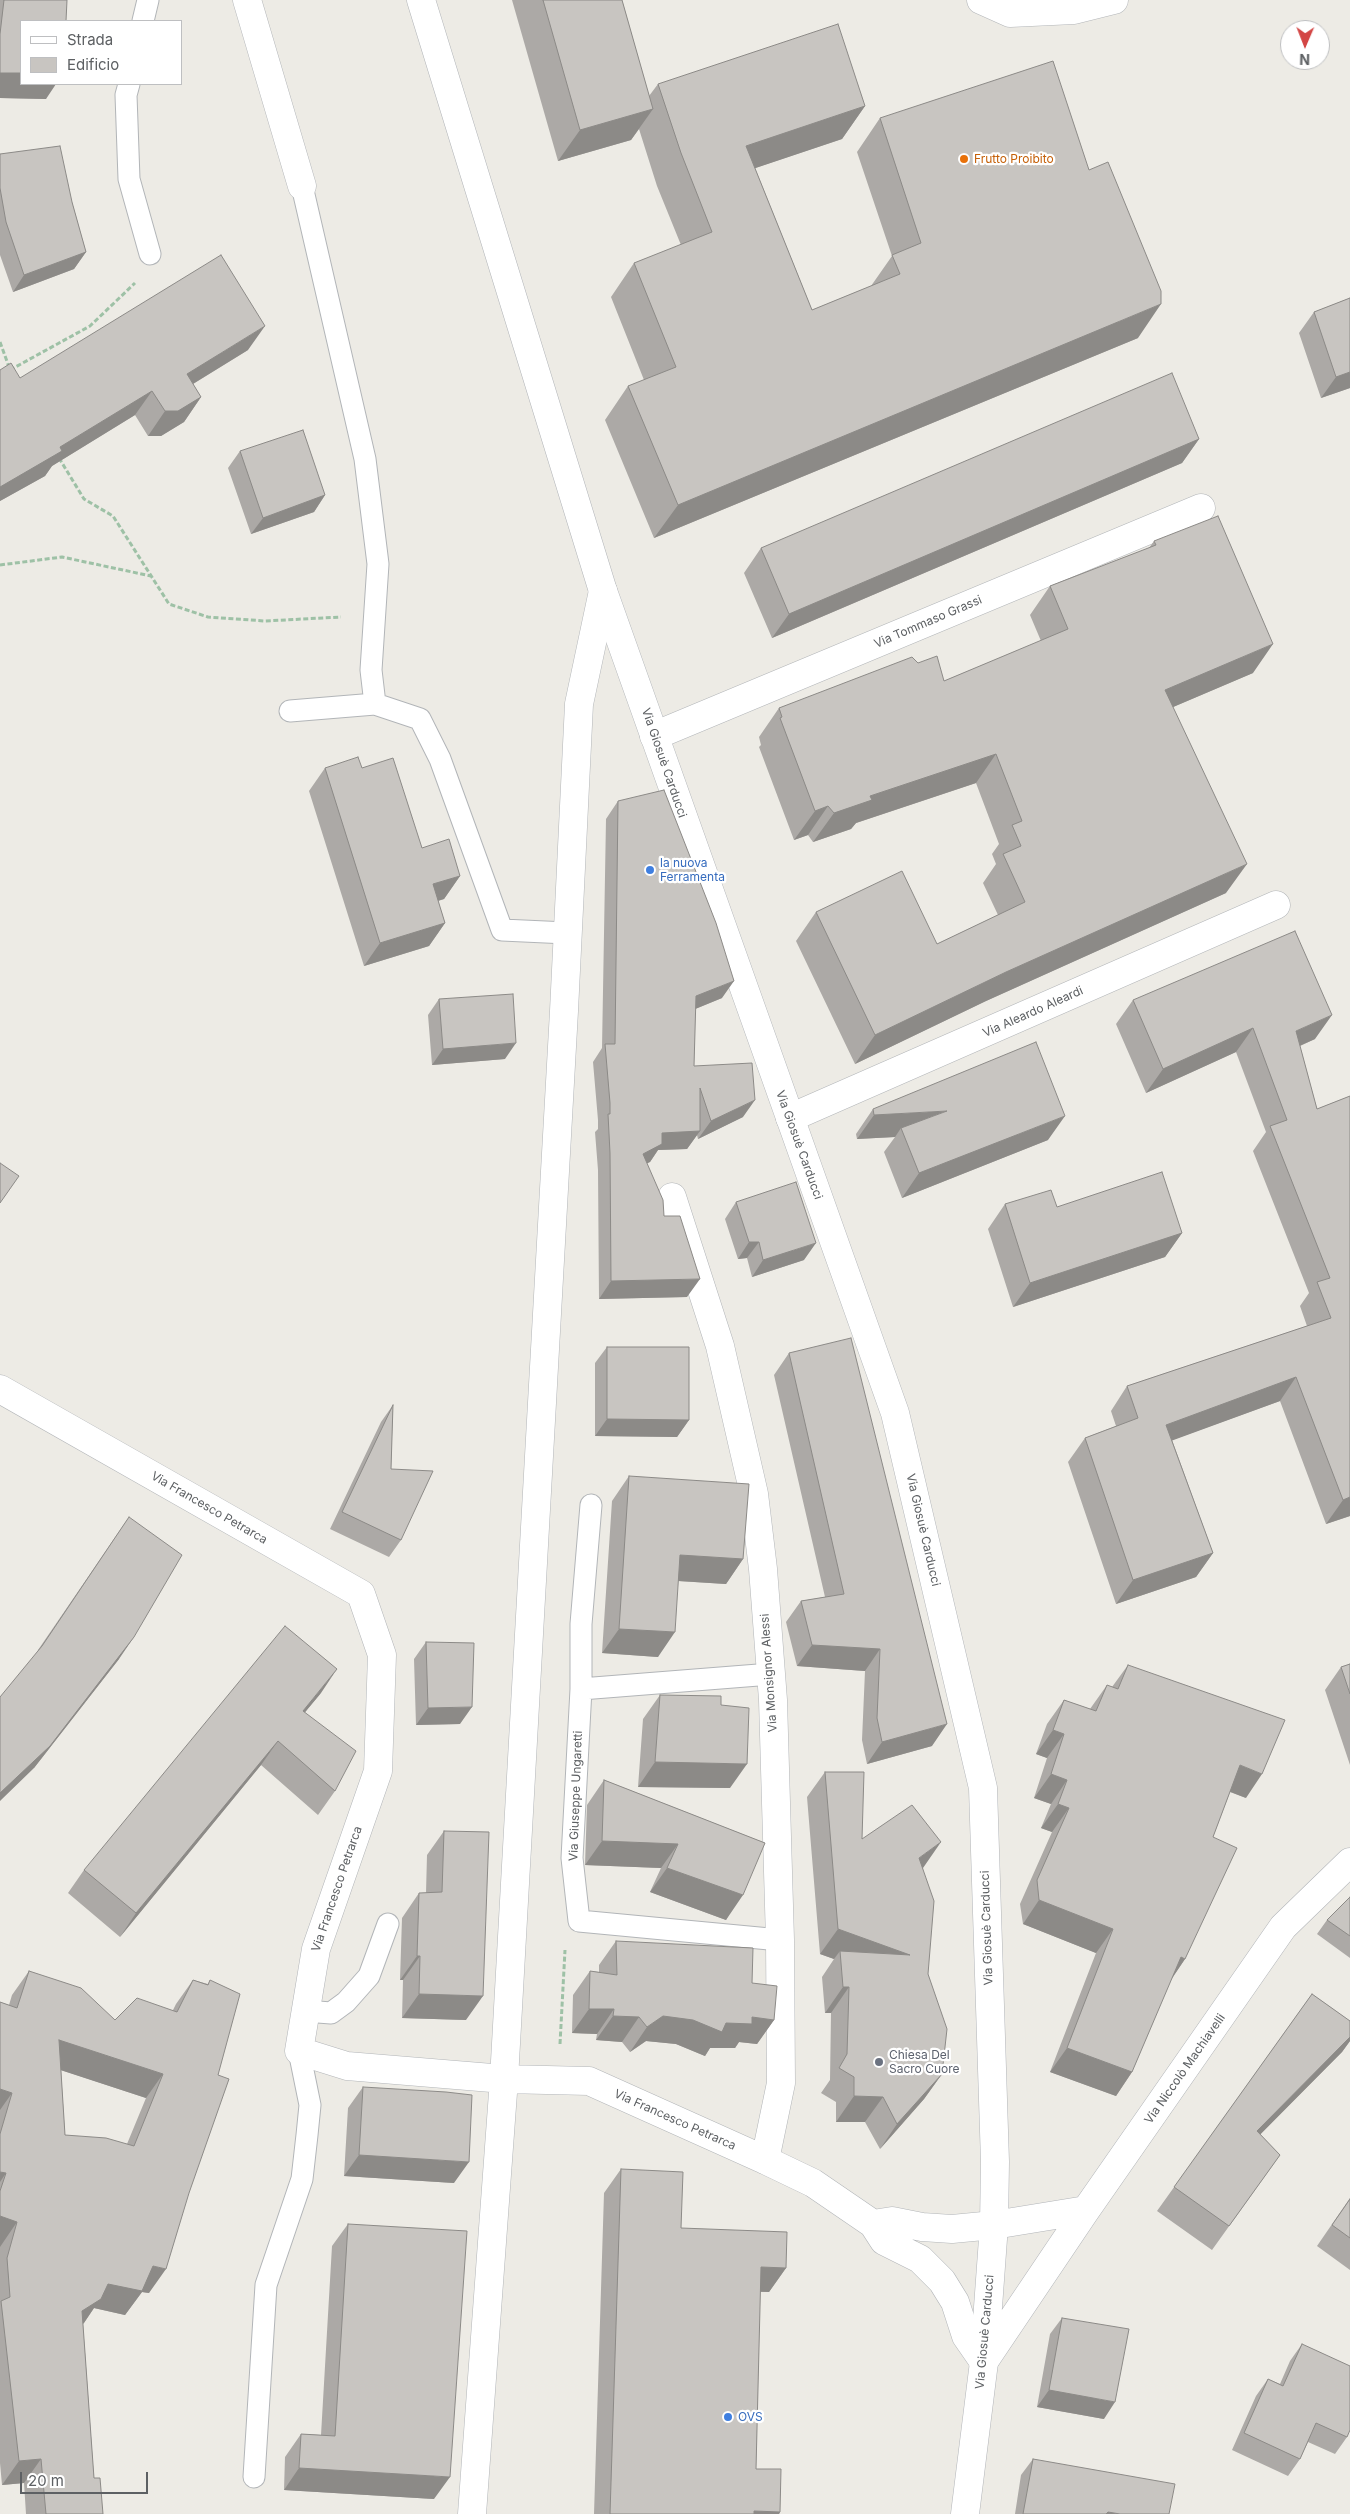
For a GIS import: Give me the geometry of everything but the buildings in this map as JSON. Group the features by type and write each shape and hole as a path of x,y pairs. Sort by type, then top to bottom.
{"street":[{"path":"247,0 302,186"},
{"name":"Via Giosuè Carducci","path":"421,0 603,591 895,1413 983,1788 995,2162 994,2225 984,2362 965,2514"},
{"path":"981,0 1010,13 1074,10 1114,0"},
{"name":"Via Tommaso Grassi","path":"654,736 1201,508"},
{"path":"472,2514 504,2079 579,704 603,591"},
{"name":"Via Aleardo Aleardi","path":"790,1118 1276,905"},
{"name":"Via Monsignor Alessi","path":"672,1197 720,1346 754,1494 763,1569 770,1674 780,1940 781,2083 765,2160"},
{"name":"Via Francesco Petrarca","path":"0,1389 361,1594 382,1656 378,1772 316,1949 299,2051 348,2066 504,2079 589,2081 765,2160 813,2183 873,2224 884,2241 920,2259 942,2281 955,2302 966,2336 984,2362"},
{"name":"Via Niccolò Machiavelli","path":"984,2362 1086,2210 1283,1927 1350,1862"},
{"path":"873,2224 892,2220 922,2227 952,2229 994,2225 1086,2210"}],"lane":[{"path":"143,20 148,0"},
{"path":"129,85 126,95 129,178 150,254"},
{"path":"302,186 365,459 378,564 371,670 375,704"},
{"path":"290,711 375,704 420,718 440,758 502,930 567,933"},
{"path":"591,1505 581,1624 580,1689 770,1674"},
{"name":"Via Giuseppe Ungaretti","path":"580,1689 572,1858 579,1921 780,1940"},
{"path":"305,2012 331,2013 346,2002 369,1976 388,1924"},
{"path":"254,2477 266,2285 302,2179 307,2135 310,2105 299,2051"}],"path":[{"path":"5,372 90,326 134,287 150,254"},
{"path":"0,342 13,377"},
{"path":"58,457 84,499 112,516 169,604 208,617 265,621 374,615"},
{"path":"0,565 62,557 151,576"},
{"path":"560,2041 564,1969"}],"place":[{"name":"Frutto Proibito","path":"964,159"},
{"name":"la nuova Ferramenta","path":"650,870"},
{"name":"Chiesa Del Sacro Cuore","path":"879,2062"},
{"name":"OVS","path":"728,2417"}]}
